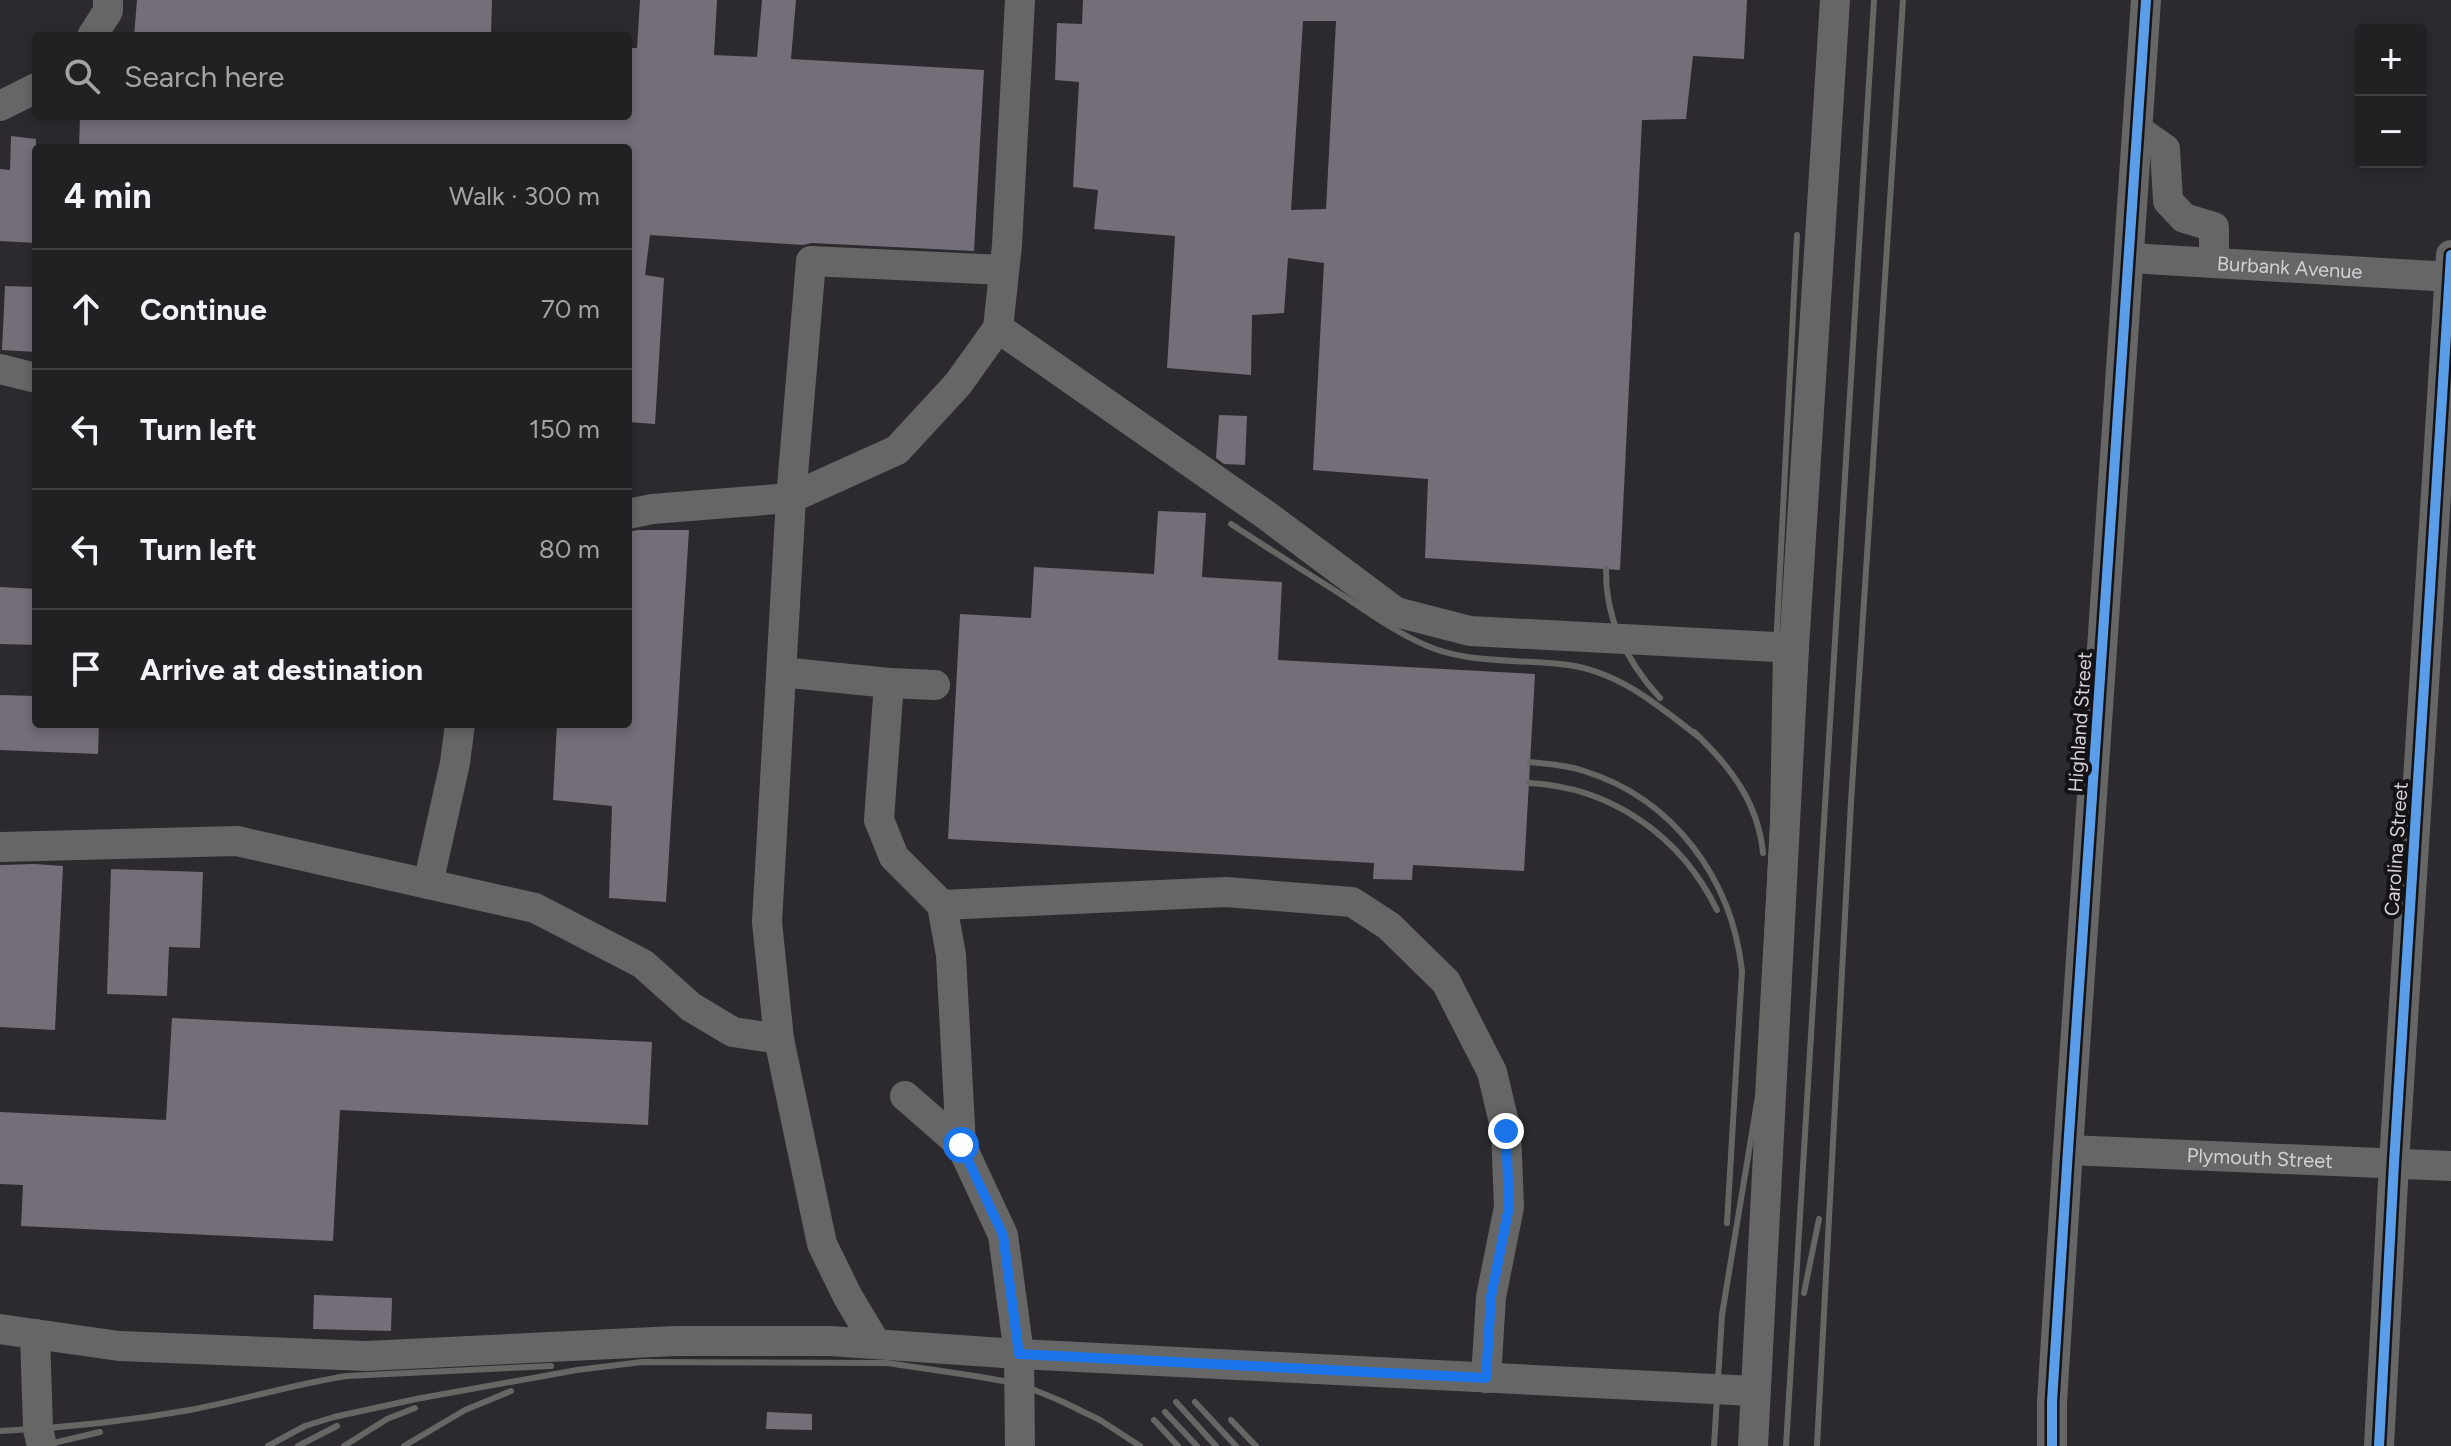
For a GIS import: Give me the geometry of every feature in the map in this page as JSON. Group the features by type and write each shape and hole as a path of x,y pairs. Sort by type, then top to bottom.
{"street":[{"path":"95,32 108,11 108,0"},
{"path":"632,513 791,498 897,450 958,384 998,328 1020,0"},
{"path":"1753,1446 1794,648 1835,0"},
{"name":"Highland Street","path":"2052,1446 2068,1150 2146,0"},
{"path":"0,106 32,90"},
{"path":"2138,130 2165,149 2168,201 2184,218 2214,227 2214,263"},
{"name":"Burbank Avenue","path":"2130,258 2451,269"},
{"path":"876,1344 822,1244 779,1039 767,922 791,498 811,261 1004,270"},
{"name":"Carolina Street","path":"2379,1446 2451,269"},
{"path":"998,328 1266,515 1396,612 1470,631 1794,648"},
{"path":"0,369 32,377"},
{"path":"781,672 935,685"},
{"path":"889,683 879,820 894,857 942,905 951,955 961,1145 1003,1235 1019,1354 1020,1446"},
{"path":"428,884 455,763 459,728"},
{"path":"0,847 237,841 535,908 643,964 691,1007 733,1032 779,1039"},
{"path":"942,905 1226,892 1352,902 1389,926 1446,982 1492,1072 1506,1131 1509,1207 1491,1297 1486,1378"},
{"path":"905,1096 961,1145"},
{"name":"Plymouth Street","path":"2068,1150 2451,1166"},
{"path":"0,1329 119,1346 366,1356 675,1341 830,1341 1019,1354 1754,1391"},
{"path":"35,1334 38,1429 42,1446"}],"building":[{"path":"137,0 492,0 491,32 134,32"},
{"path":"640,0 717,0 714,55 757,57 762,0 796,0 791,59 984,70 974,251 803,245 650,235 645,275 664,278 655,424 632,422 632,144 79,144 80,120 632,120 632,48 637,48"},
{"path":"1083,0 1747,0 1744,59 1693,56 1686,119 1642,120 1620,570 1425,558 1428,479 1313,470 1324,263 1288,258 1284,313 1252,315 1251,375 1167,368 1175,236 1094,229 1098,190 1073,187 1079,82 1055,80 1057,23 1082,24","holes":["1303,21 1336,21 1326,209 1291,210"]},
{"path":"11,136 36,139 36,144 32,144 32,243 0,241 0,169 10,170"},
{"path":"5,286 32,287 32,352 2,350"},
{"path":"1219,415 1247,416 1245,465 1224,464 1216,458"},
{"path":"1158,511 1206,513 1202,577 1282,582 1278,660 1535,674 1524,871 1413,865 1412,880 1373,879 1374,863 948,839 960,614 1031,618 1034,567 1154,574"},
{"path":"689,530 666,902 609,898 612,806 553,800 557,728 632,728 632,531"},
{"path":"0,587 32,589 32,645 0,644"},
{"path":"0,695 32,696 32,728 99,728 98,754 0,750"},
{"path":"0,865 63,866 55,1030 0,1027"},
{"path":"111,869 203,872 200,948 169,947 167,996 107,994"},
{"path":"172,1018 652,1042 648,1125 340,1110 333,1241 21,1226 23,1185 0,1184 0,1112 166,1120"},
{"path":"314,1295 392,1298 391,1331 313,1329"},
{"path":"767,1412 812,1414 812,1430 766,1429"}],"railway":[{"path":"1786,1446 1874,0"},
{"path":"1817,1446 1851,802 1903,0"},
{"path":"1714,1446 1722,1315 1758,1096 1773,827 1776,647 1797,235"},
{"path":"1231,524 1388,626 1423,644 1468,657 1568,665 1605,675 1638,692 1700,738"},
{"path":"1606,569 1609,605 1620,638 1638,670 1660,698"},
{"path":"1694,732 1740,786 1755,817 1763,853"},
{"path":"1530,762 1584,771 1616,784 1645,801 1671,822 1693,847 1726,905 1742,971 1727,1223"},
{"path":"1529,783 1588,794 1640,820 1684,860 1717,910"},
{"path":"1804,1293 1819,1219"},
{"path":"268,1446 305,1426 334,1417 577,1370 642,1362 887,1363 975,1376 1020,1384 1061,1401 1100,1420 1140,1446"},
{"path":"0,1431 96,1424 167,1414 347,1376 551,1366"},
{"path":"404,1446 465,1410 511,1391"},
{"path":"1176,1402 1216,1446"},
{"path":"1195,1402 1236,1446"},
{"path":"344,1446 387,1419 415,1408"},
{"path":"1165,1412 1197,1446"},
{"path":"1154,1420 1178,1446"},
{"path":"1231,1420 1256,1446"},
{"path":"298,1446 337,1426"},
{"path":"41,1446 100,1432"}],"cycle path":[{"path":"2052,1446 2068,1150 2146,0"},
{"path":"2379,1446 2451,255"}],"route":[{"path":"961,1145 1003,1235 1019,1354 1486,1378 1491,1297 1509,1207 1506,1131"}]}
